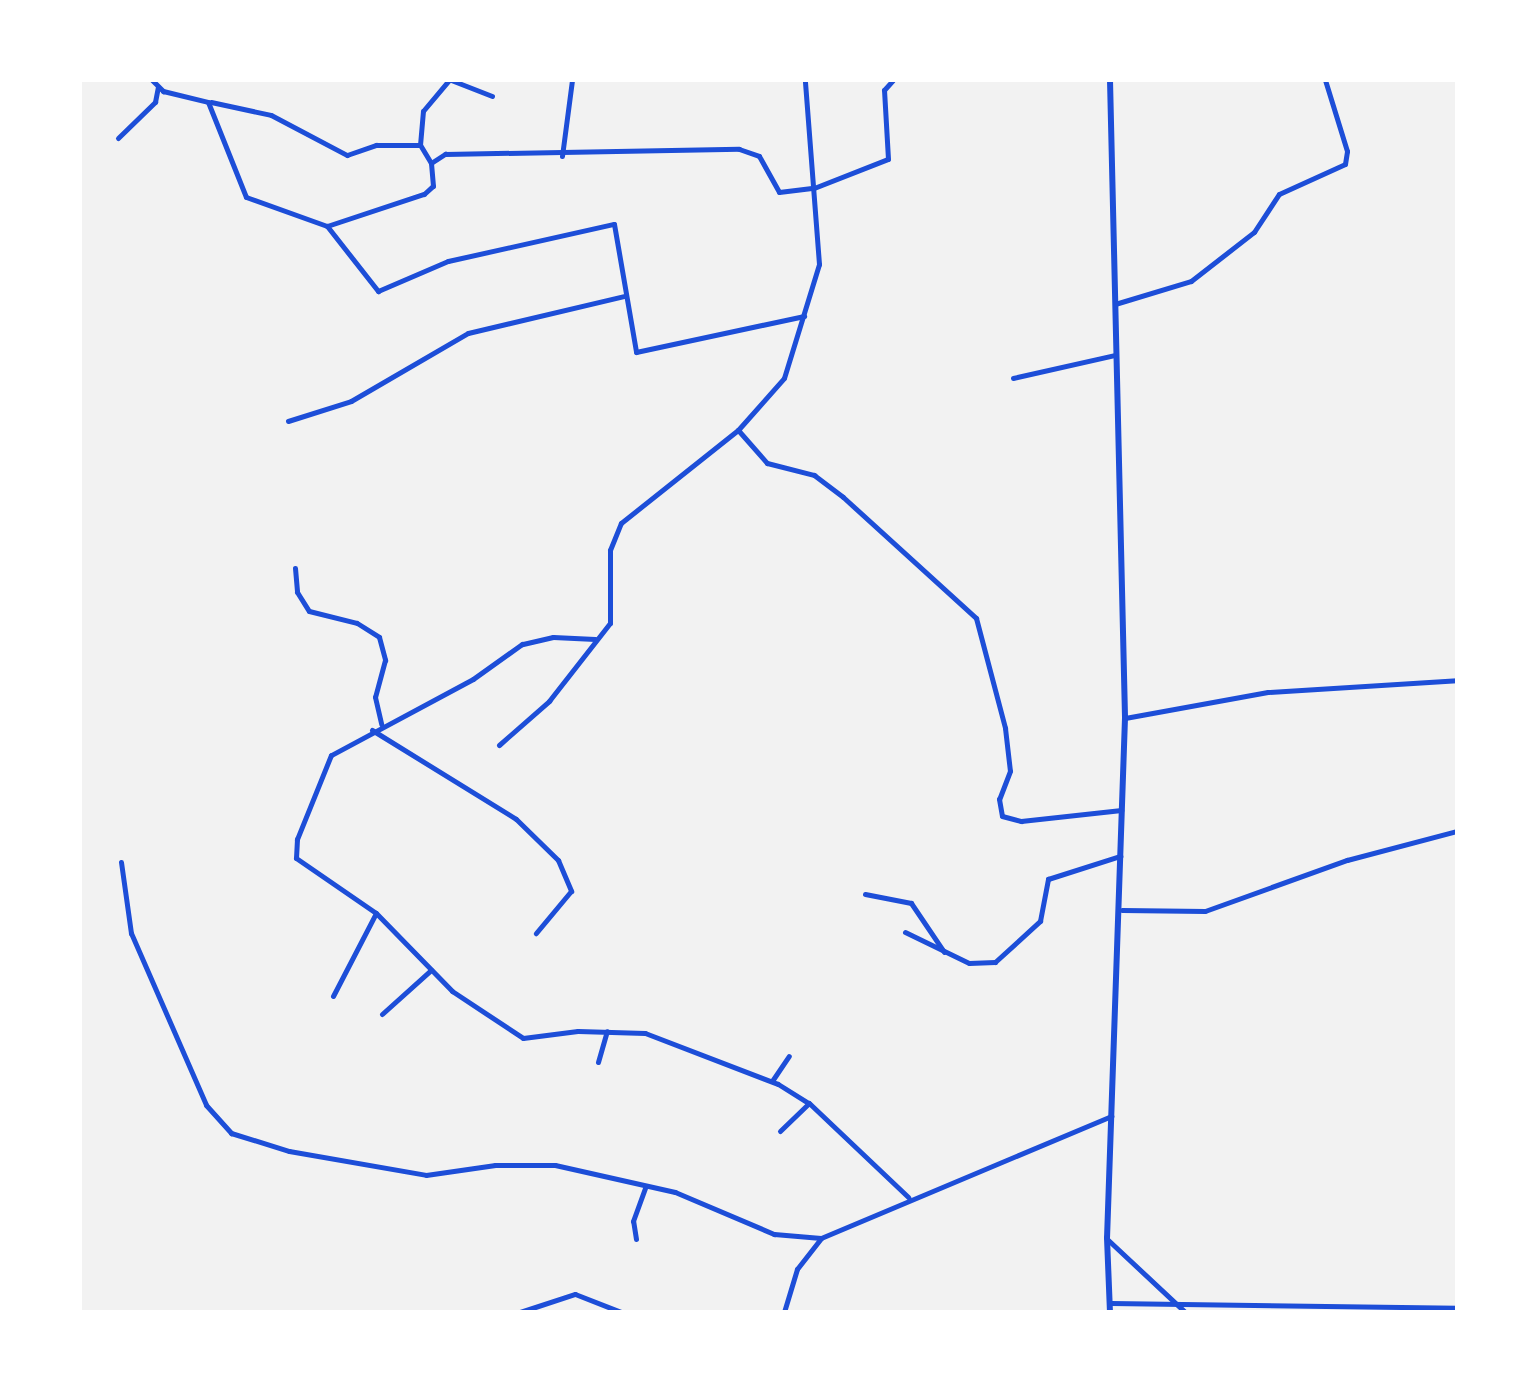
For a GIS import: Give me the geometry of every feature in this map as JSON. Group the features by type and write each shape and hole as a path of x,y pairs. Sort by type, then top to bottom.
{"street":[{"path":"152,80 158,87 208,102 271,115 347,154 376,145 420,145"},
{"path":"327,226 424,194 433,186 431,162 420,145 423,111 450,80 492,96"},
{"path":"562,156 572,80"},
{"path":"499,745 549,701 596,639 614,604 610,550 622,523 738,430 784,378 819,264 805,80"},
{"path":"431,162 446,154 562,156 739,149 764,160 774,189 814,188 888,159 884,90 893,80"},
{"path":"1110,80 1125,718 1122,910 1106,1238 1110,1307 1178,1304 1457,1308"},
{"path":"1115,304 1191,281 1254,232 1279,194 1345,164 1347,151 1324,80"},
{"path":"118,138 150,108 158,87"},
{"path":"208,102 246,198 327,226 378,291 448,262 614,224 634,348 641,354 804,316"},
{"path":"288,421 351,401 468,333 624,296"},
{"path":"1013,378 1116,355"},
{"path":"738,430 766,463 805,471 834,489 976,618 1005,728 1010,771 999,798 1002,816 1021,822 1123,809"},
{"path":"295,568 297,592 309,611 357,623 379,637 385,660 375,700 381,724"},
{"path":"596,639 522,644 473,680 381,724 324,763 294,850 308,872 376,912 431,970 523,1038 607,1030 654,1035 772,1081 808,1102 908,1197"},
{"path":"1125,718 1268,692 1457,680"},
{"path":"372,730 516,819 558,860 571,892 536,933"},
{"path":"1122,910 1205,910 1347,860 1457,831"},
{"path":"904,932 970,963 995,962 1040,920 1048,878 1120,856"},
{"path":"121,862 131,933 206,1105 232,1133 372,1168 448,1175 495,1164 555,1165 675,1192 774,1234 820,1238"},
{"path":"865,894 912,903 944,952"},
{"path":"333,996 376,912"},
{"path":"382,1014 431,970"},
{"path":"598,1062 607,1030"},
{"path":"772,1081 789,1056"},
{"path":"780,1132 808,1102"},
{"path":"784,1312 797,1270 820,1238 908,1197 1110,1116"},
{"path":"636,1240 633,1221 645,1188"},
{"path":"1106,1238 1185,1312"},
{"path":"520,1312 576,1294 621,1312"}]}
